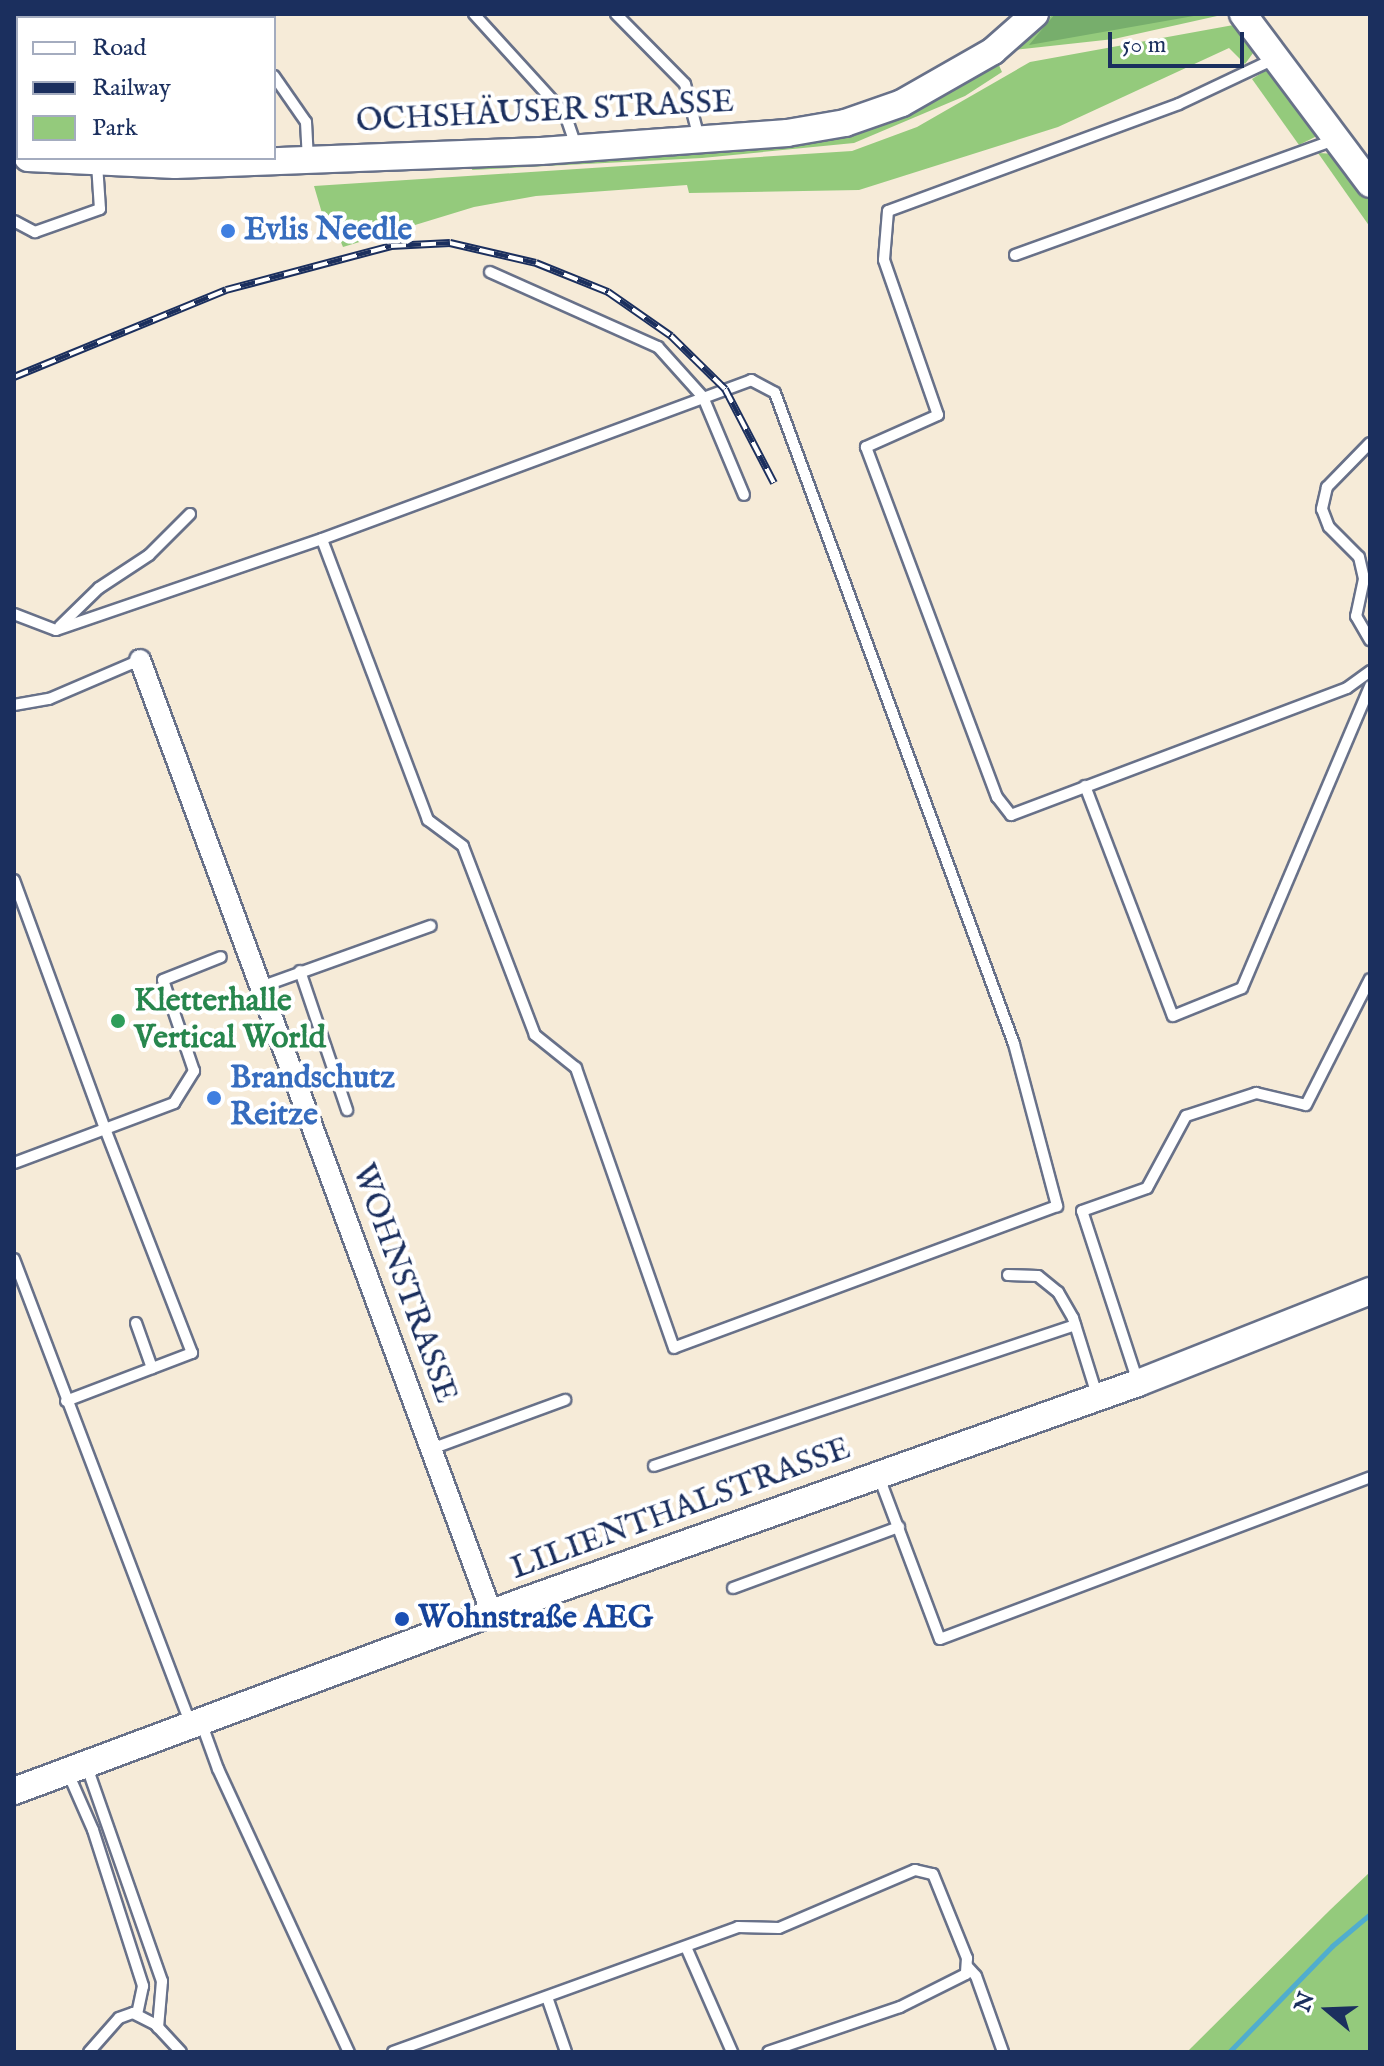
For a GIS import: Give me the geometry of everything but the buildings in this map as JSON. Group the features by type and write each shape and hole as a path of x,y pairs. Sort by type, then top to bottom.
{"main road":[{"name":"OCHSHÄUSER STRASSE","path":"51,160 97,164 308,160 700,139 831,126 902,103 993,51 1035,14"},
{"path":"1243,14 1370,184"},
{"name":"LILIENTHALSTRASSE","path":"14,1791 492,1614 1138,1383 1370,1291"}],"street":[{"name":"WOHNSTRASSE","path":"140,660 263,986 492,1614"}],"lane":[{"path":"474,14 565,114 576,146"},
{"path":"616,14 685,84 700,139"},
{"path":"1275,58 1179,104 888,211 884,260 938,415 866,447 997,797 1011,815 1347,688 1370,671"},
{"path":"276,79 306,122 308,160"},
{"path":"1015,255 1337,140"},
{"path":"14,221 35,232 100,209 97,164"},
{"path":"490,272 658,347 703,397 744,495"},
{"path":"14,614 56,630 322,539 751,380 775,393 1014,1044 1057,1206 674,1348 576,1068 535,1035 463,846 428,820 322,539"},
{"path":"1370,443 1327,487 1322,509 1329,527 1359,557 1364,579 1356,616 1370,640"},
{"path":"56,630 99,588 149,555 190,514"},
{"path":"14,705 49,699 140,660"},
{"path":"1085,786 1173,1016 1242,988 1370,686"},
{"path":"14,880 105,1129 192,1353 66,1401"},
{"path":"263,986 431,926"},
{"path":"14,1163 174,1103 194,1071 163,980 221,957"},
{"path":"300,971 347,1110"},
{"path":"1138,1383 1082,1211 1147,1188 1186,1116 1256,1093 1306,1105 1370,979"},
{"path":"14,1259 66,1401 196,1723 349,2052"},
{"path":"1008,1275 1029,1273 1050,1282 1075,1325 1098,1397"},
{"path":"136,1323 152,1368"},
{"path":"654,1466 1075,1325"},
{"path":"431,1449 565,1400"},
{"path":"878,1475 940,1639 1370,1477"},
{"path":"733,1588 899,1527"},
{"path":"77,1768 93,1830 143,1986 137,2014"},
{"path":"77,1768 162,1981 158,2028"},
{"path":"393,2052 548,2000 738,1927 779,1928 903,1875 926,1870 933,1874 967,1966 976,1976 1003,2052"},
{"path":"686,1947 732,2052"},
{"path":"768,2052 782,2050 955,1984 967,1966"},
{"path":"548,2000 566,2052"},
{"path":"89,2052 119,2018 137,2014 158,2028 181,2052"}],"green space":[{"path":"1053,14 1226,14 1114,39 1013,50"},
{"path":"1055,14 1205,14 1029,45"},
{"path":"1239,24 1256,49 1245,64 1229,48 1058,127 859,190 689,193 687,185 536,196 474,207 343,247 338,235 329,237 314,186 852,151 917,127 1030,62"},
{"path":"998,63 1002,72 965,96 854,143 702,158 472,170 474,162 791,147 850,134"},
{"path":"1268,69 1319,135 1299,145 1252,79"},
{"path":"1318,153 1337,154 1370,199 1370,227"},
{"path":"1370,1872 1370,2052 1187,2052 1330,1910"}],"waterway":[{"path":"1229,2052 1332,1946 1370,1914"}],"railway":[{"path":"14,377 226,290 391,246 450,243 536,263 608,292 671,336 725,389 774,483"}],"place":[{"name":"Evlis Needle","path":"228,231"},
{"name":"Kletterhalle Vertical World","path":"118,1021"},
{"name":"Brandschutz Reitze","path":"214,1098"},
{"name":"Wohnstraße AEG","path":"402,1619"}]}
